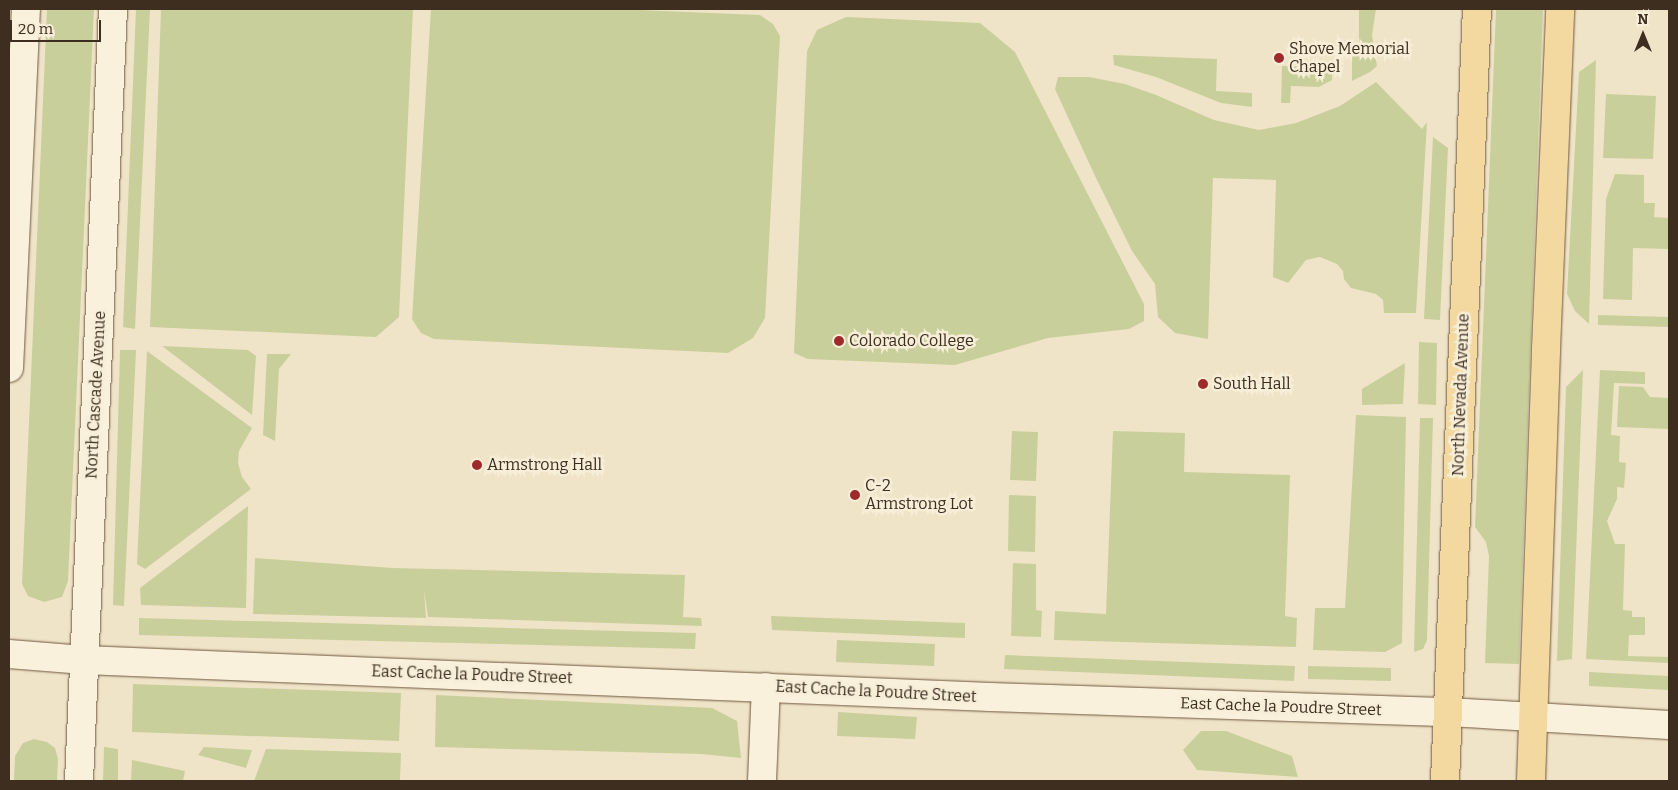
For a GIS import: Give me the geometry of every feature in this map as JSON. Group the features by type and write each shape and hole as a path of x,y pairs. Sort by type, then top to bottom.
{"main road":[{"name":"North Nevada Avenue","path":"1445,781 1477,9"},
{"path":"1531,781 1545,368 1560,9"}],"street":[{"path":"9,368 26,9"},
{"name":"North Cascade Avenue","path":"79,781 113,9"},
{"name":"East Cache la Poudre Street","path":"9,654 84,660 766,687 990,698 1449,712 1669,725"},
{"path":"762,781 766,687"}],"green space":[{"path":"47,9 94,9 68,581 62,597 44,602 28,596 22,584"},
{"path":"136,9 150,9 135,329 123,327"},
{"path":"161,9 413,9 399,317 376,337 150,327"},
{"path":"431,9 614,9 760,15 773,24 780,36 765,318 753,338 728,353 434,339 421,333 412,319"},
{"path":"1359,9 1376,9 1372,35 1377,66 1370,72 1352,81 1352,47 1359,46"},
{"path":"1496,9 1543,9 1519,664 1485,663 1489,556 1486,542 1475,527"},
{"path":"846,17 980,23 1015,52 1144,304 1144,321 1129,329 1048,338 955,365 808,359 794,353 807,51 817,30"},
{"path":"1113,55 1217,59 1216,91 1252,93 1252,107 1221,103 1156,77 1114,65"},
{"path":"1596,60 1589,324 1575,311 1567,294 1579,72"},
{"path":"1282,66 1332,67 1332,80 1319,87 1291,86 1290,103 1281,103"},
{"path":"1058,77 1089,77 1125,84 1214,120 1259,130 1296,123 1340,106 1376,82 1422,129 1427,122 1416,313 1384,313 1383,300 1376,294 1351,288 1344,279 1343,271 1337,264 1320,257 1306,260 1288,283 1273,277 1276,180 1213,178 1208,339 1175,333 1158,317 1155,284 1132,251 1095,176 1055,89"},
{"path":"1606,94 1656,96 1653,159 1603,158"},
{"path":"1433,137 1448,148 1440,320 1424,319"},
{"path":"1615,174 1644,175 1644,203 1655,203 1654,217 1669,218 1669,249 1633,248 1632,300 1603,299 1606,199"},
{"path":"1598,315 1669,317 1669,327 1598,325"},
{"path":"1419,342 1437,343 1436,405 1418,404"},
{"path":"162,346 248,350 256,356 252,415"},
{"path":"120,350 136,350 124,606 113,605"},
{"path":"147,351 252,428 239,451 238,463 242,477 251,489 145,569 137,564"},
{"path":"267,354 291,354 279,369 275,441 263,435"},
{"path":"1405,363 1403,404 1362,405 1362,389"},
{"path":"1583,370 1572,659 1557,661 1566,387"},
{"path":"1600,370 1645,372 1645,384 1614,383 1611,435 1620,436 1619,462 1626,463 1624,488 1617,487 1617,499 1607,521 1615,544 1625,544 1623,610 1632,611 1632,617 1645,617 1645,635 1629,635 1628,656 1669,657 1669,663 1586,659"},
{"path":"1619,386 1643,387 1650,397 1669,398 1669,429 1617,427"},
{"path":"1356,415 1406,417 1402,643 1385,652 1313,650 1315,608 1345,608"},
{"path":"1420,418 1433,418 1427,640 1423,649 1414,652"},
{"path":"1012,431 1038,432 1036,481 1010,480"},
{"path":"1113,431 1185,433 1184,472 1290,475 1285,616 1297,618 1296,647 1054,640 1055,611 1106,614"},
{"path":"1009,495 1036,496 1035,552 1008,551"},
{"path":"248,506 246,608 141,605 140,588"},
{"path":"255,558 393,568 685,575 683,617 701,618 702,626 428,617 424,590 426,618 253,614"},
{"path":"1013,563 1036,564 1036,610 1042,611 1041,637 1011,636"},
{"path":"771,616 965,623 965,638 772,630"},
{"path":"139,618 696,633 695,649 139,635"},
{"path":"837,640 935,644 934,666 836,662"},
{"path":"1005,655 1295,666 1294,681 1004,669"},
{"path":"1308,666 1391,668 1391,681 1308,679"},
{"path":"1589,672 1669,676 1669,690 1589,686"},
{"path":"133,684 401,693 399,741 132,732"},
{"path":"436,695 712,708 737,721 741,758 701,754 435,747"},
{"path":"838,712 917,717 915,739 837,736"},
{"path":"1201,731 1226,731 1292,756 1298,777 1197,770 1183,750"},
{"path":"34,739 47,742 55,748 58,759 57,781 14,781 15,756 23,743"},
{"path":"104,747 118,749 118,781 103,781"},
{"path":"204,747 252,750 246,768 198,755"},
{"path":"266,749 401,753 400,781 254,781"},
{"path":"132,760 185,771 183,781 131,781"}],"place":[{"name":"Shove Memorial Chapel","path":"1279,58"},
{"name":"Colorado College","path":"839,341"},
{"name":"South Hall","path":"1203,384"},
{"name":"Armstrong Hall","path":"477,465"},
{"name":"C-2 Armstrong Lot","path":"855,495"}]}
